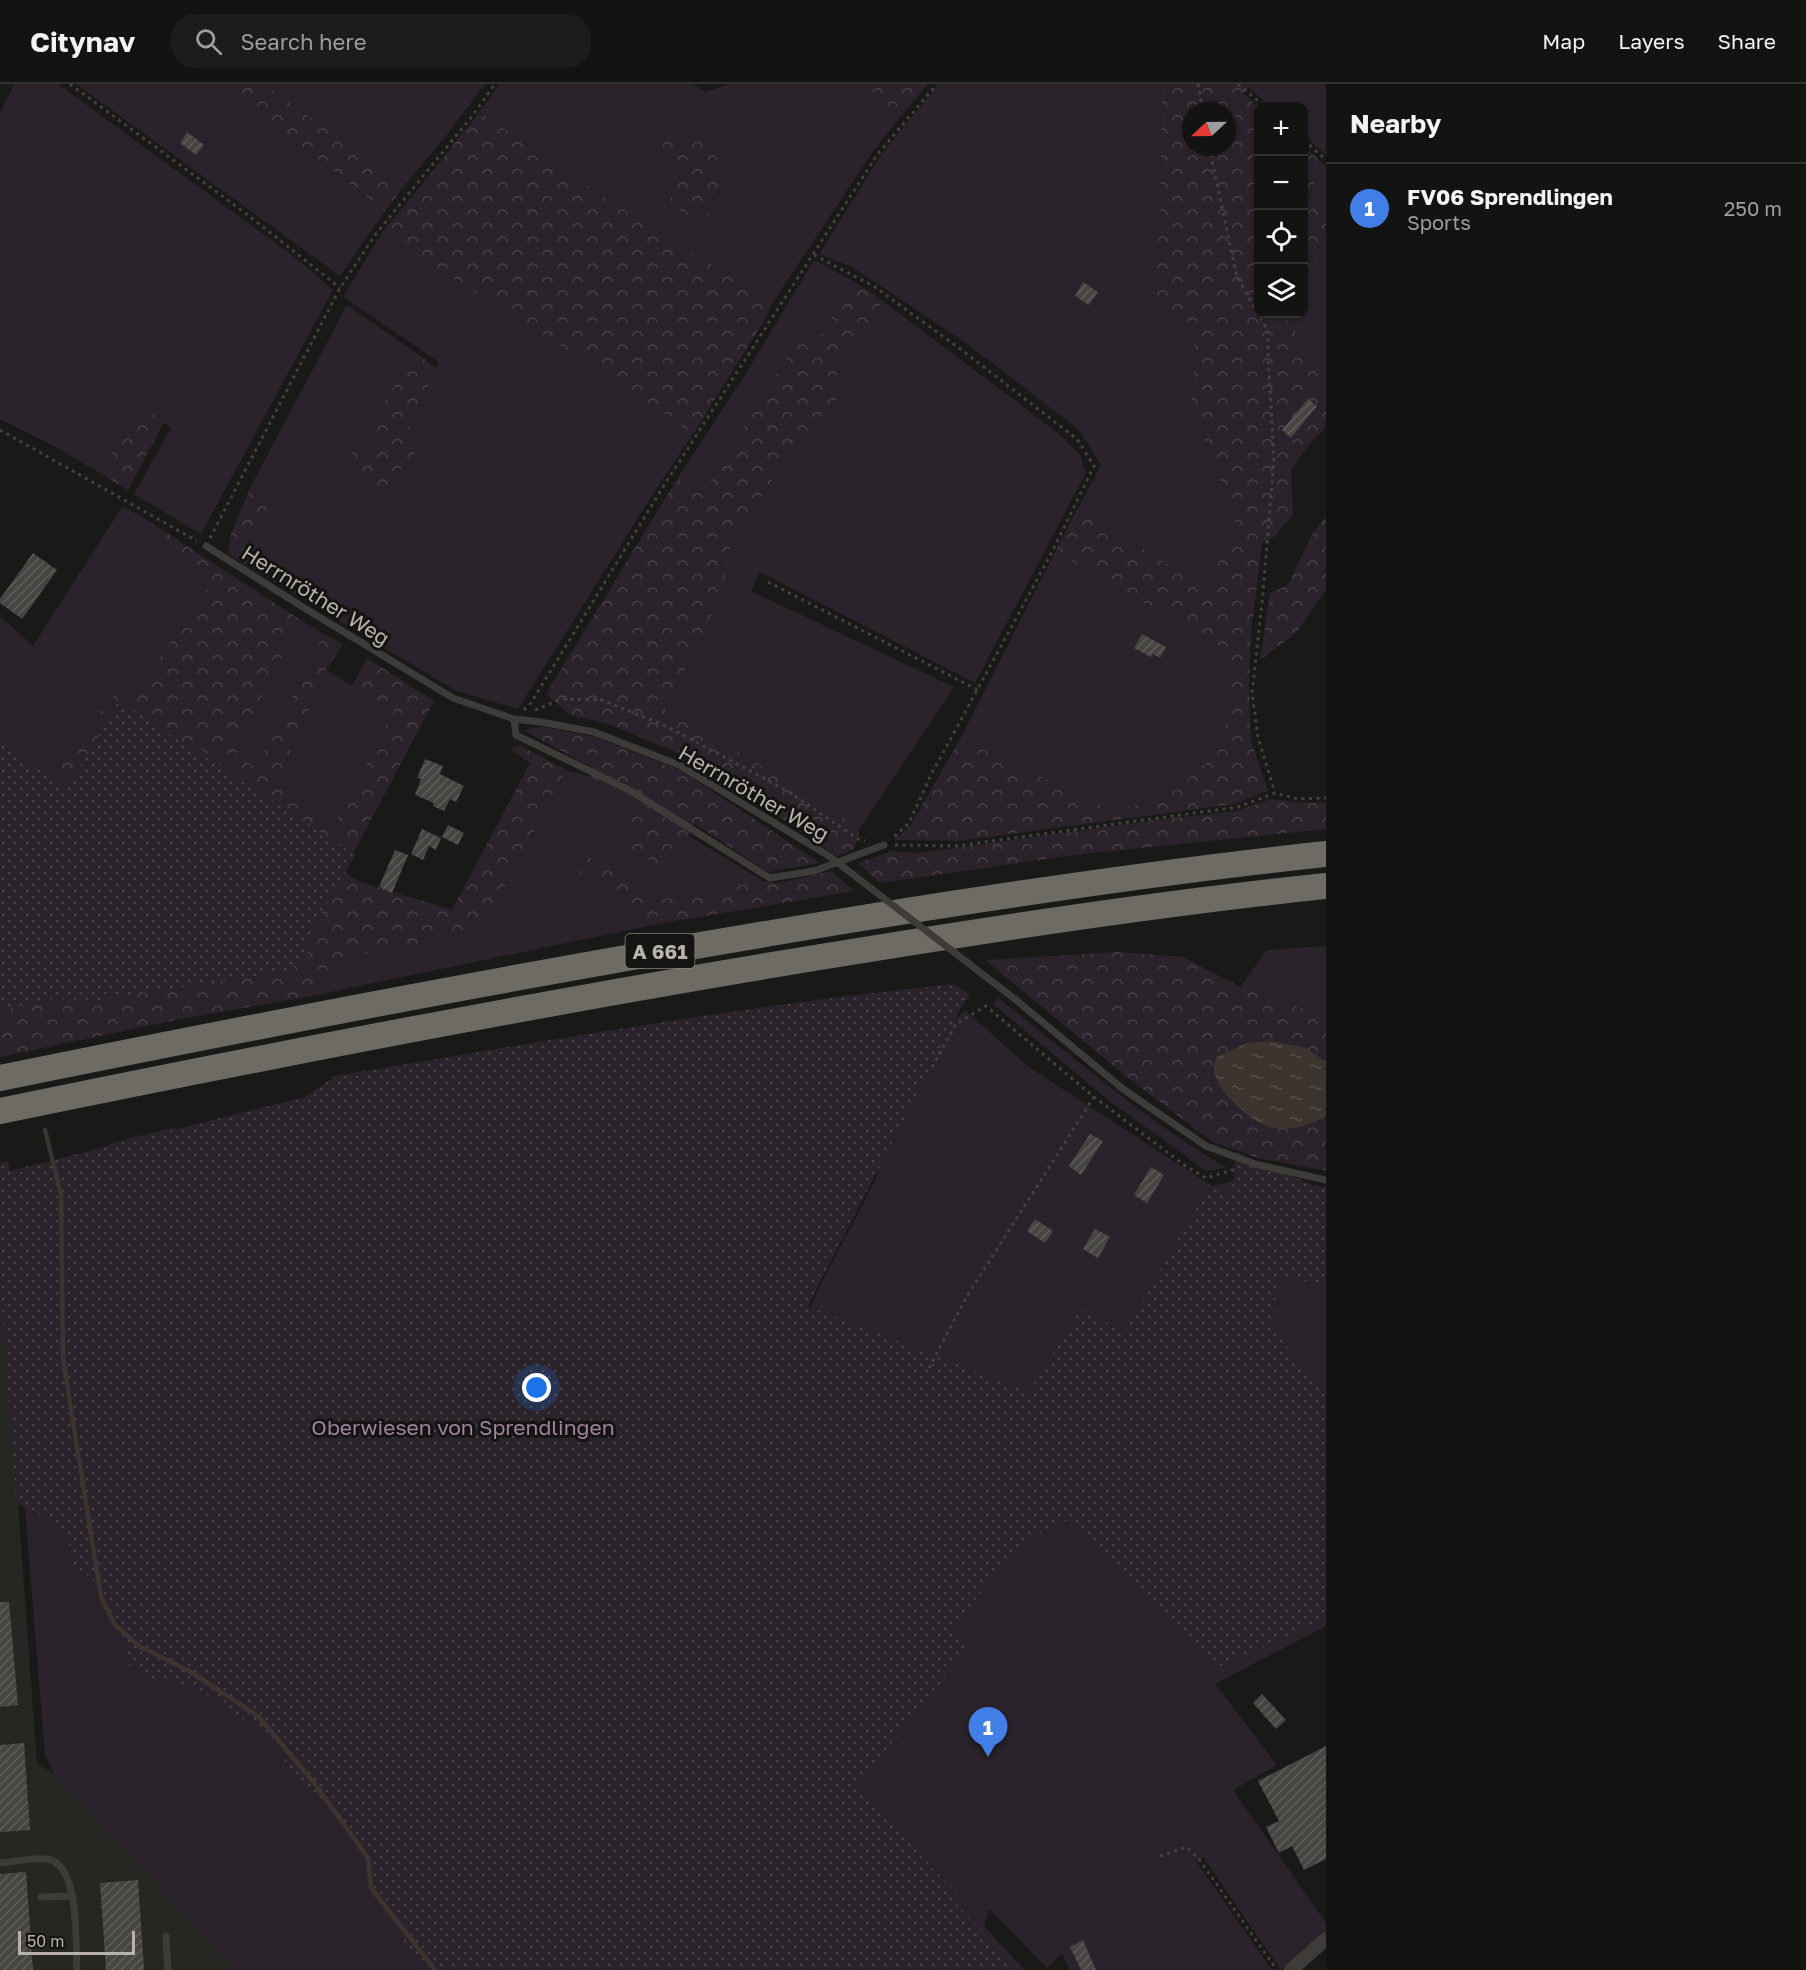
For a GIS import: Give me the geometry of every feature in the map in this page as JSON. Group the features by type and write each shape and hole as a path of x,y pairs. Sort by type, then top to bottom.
{"highway":[{"name":"A 661","path":"0,1078 365,1005 666,950 1004,896 1326,854"},
{"name":"A 661","path":"0,1111 259,1058 661,982 1001,928 1326,886"}],"street":[{"path":"1291,1970 1326,1939"}],"lane":[{"name":"Herrnröther Weg","path":"206,546 453,698 514,719 594,732 679,765 829,856 1016,1000 1122,1089 1206,1146 1255,1164 1326,1180"},
{"path":"514,719 516,735 629,790 770,878 814,871 885,845"},
{"path":"0,1863 48,1859 61,1867 67,1876 73,1896 77,1970"},
{"path":"41,1897 73,1896"},
{"path":"166,1936 168,1970"}],"path":[{"path":"70,84 248,215 340,288"},
{"path":"0,430 206,546 340,288 375,235 473,115 495,84"},
{"path":"514,719 531,703 663,487 877,155 937,84"},
{"path":"1198,84 1201,102"},
{"path":"1238,84 1259,102"},
{"path":"1308,144 1326,160"},
{"path":"1211,156 1237,278 1268,331 1274,459 1252,693 1258,737 1275,793"},
{"path":"814,255 876,287 963,351 1077,439 1094,466 1052,552 931,775 909,823 885,845"},
{"path":"768,582 978,690"},
{"path":"514,719 562,699 602,700 668,727 738,764 789,792 858,839 885,845 968,844 1238,807 1275,793 1298,799 1326,798"},
{"path":"932,1067 956,1024 986,1006 1094,1097 1184,1166 1206,1178 1255,1164"},
{"path":"929,1368 967,1296 1094,1097"},
{"path":"1160,1856 1186,1847 1199,1859 1277,1970"}],"shaded area":[{"path":"0,1278 14,1427 37,1764 54,1773 237,1970 0,1970"}],"green space":[{"path":"14,84 58,84 296,258 333,290 201,534 134,494 171,428 151,413 125,431 101,474 56,447 0,419 0,114"},
{"path":"76,84 220,84 385,211 340,276"},
{"path":"220,84 263,84 406,184 385,211"},
{"path":"263,84 485,84 406,184"},
{"path":"500,84 693,84 705,92 729,84 863,84 901,116 872,153 773,302 643,223 479,112","holes":["722,167 721,189 705,206 712,221 667,204 681,173"]},
{"path":"863,84 928,84 901,116"},
{"path":"939,84 1160,84 1162,98 1160,201 1155,301 1195,346 1191,406 1236,519 1208,591 1078,508 1101,465 1079,430 966,343 852,267 819,254 881,155"},
{"path":"1160,84 1253,84 1243,93 1254,103 1254,318 1273,318 1273,325 1294,319 1298,354 1322,367 1316,384 1326,394 1326,427 1309,445 1291,470 1293,514 1275,536 1262,544 1251,633 1249,684 1251,741 1268,790 1236,804 957,841 894,840 911,825 960,739 1113,811 1170,795 1217,754 1225,732 1230,652 1055,552 1078,508 1208,590 1236,518 1191,406 1195,346 1155,301 1162,98"},
{"path":"1253,84 1326,84 1326,155 1308,139 1308,102 1265,102 1249,88"},
{"path":"479,112 643,223 773,302 764,321 693,434 581,358 381,234"},
{"path":"700,134 719,162 724,179 715,196 705,206 712,221 710,227 667,204 681,173 649,152 663,141"},
{"path":"1308,150 1321,162 1309,197 1326,218 1326,236 1308,268"},
{"path":"1321,162 1326,165 1326,218 1309,198"},
{"path":"381,234 581,358 693,434 518,709 456,691 241,562 270,504 251,486 347,305 415,352 373,421 421,446 405,437 439,362 343,297"},
{"path":"1326,236 1326,394 1316,384 1321,367 1298,354 1294,320 1273,325 1272,318 1308,318 1308,268"},
{"path":"814,260 855,282 812,349 797,342 702,495 677,479 746,373"},
{"path":"855,282 883,301 837,364 839,397 798,441 749,515 719,567 729,580 665,711 780,776 860,828 854,849 837,856 738,789 680,754 612,725 570,715 546,694 677,479 702,495 797,341 812,349"},
{"path":"883,301 1062,436 1080,455 1086,473 975,683 760,572 751,591 954,687 860,828 780,776 665,711 729,580 719,568 749,515 798,441 839,397 837,364"},
{"path":"415,352 436,368 405,437 421,446 384,488 346,469 354,448 373,447 373,421"},
{"path":"151,413 164,422 128,490 101,474 125,431"},
{"path":"251,486 270,504 241,562 228,552 231,534"},
{"path":"122,507 141,516 299,619 236,753 256,768 324,634 343,644 326,670 277,782 335,824 394,711 352,686 367,658 434,701 344,871 358,881 452,910 530,763 510,749 519,745 567,770 482,930 409,946 342,957 335,970 312,996 181,1019 0,1057 0,1012 160,954 232,959 242,980 259,976 305,922 256,793 197,746 115,722 70,782 53,770 116,692 129,704 206,589 196,565 118,513"},
{"path":"118,513 196,565 206,589 129,704 116,692 53,770 115,722 197,746 256,793 305,922 259,976 242,980 160,954 0,1012 0,616 33,646"},
{"path":"1326,516 1326,590 1296,633 1260,660 1270,593 1288,585 1312,534"},
{"path":"1055,552 1230,652 1225,732 1217,755 1170,795 1113,811 960,739"},
{"path":"299,619 324,634 256,769 236,753"},
{"path":"326,670 394,711 336,825 277,782"},
{"path":"119,701 355,855 306,940 309,957 286,971 101,1000 52,999 0,1010 0,743 67,789"},
{"path":"542,727 595,737 682,771 820,863 768,872 695,824 668,869 629,850 625,817 634,802 591,777 593,768 523,730"},
{"path":"567,770 591,777 635,802 668,868 688,835 763,881 654,901 631,881 574,867 634,916 658,924 312,996 335,970 341,957 409,946 482,930"},
{"path":"1271,799 1300,803 1326,802 1326,829 1075,855 880,883 858,863 892,851 917,853 1236,811"},
{"path":"590,858 631,881 654,901 763,881 778,883 831,871 854,891 658,924 634,916 573,867"},
{"path":"1326,946 1326,1017 1240,987 1267,950"},
{"path":"1118,952 1183,957 1240,987 1326,1017 1326,1171 1258,1158 1211,1141 1127,1077 985,960"},
{"name":"Oberwiesen von Sprendlingen","path":"954,984 970,995 963,1004 808,1306 1029,1392 1080,1310 1125,1331 1210,1184 1231,1198 1236,1152 1313,1185 1326,1187 1326,1283 1277,1279 1273,1329 1326,1395 1326,1616 1294,1634 1218,1667 1215,1661 1062,1518 1021,1548 974,1601 950,1632 970,1646 856,1787 961,1898 957,1905 1021,1970 421,1970 374,1891 370,1864 343,1822 289,1770 275,1741 197,1688 144,1676 129,1665 121,1637 91,1577 75,1569 66,1533 16,1499 0,1279 0,1163 8,1161 10,1171 305,1097 335,1076 721,1013"},
{"path":"998,998 1138,1108 1227,1168 1206,1171 1108,1100 993,1004"},
{"name":"Oberwiesen von Sprendlingen","path":"965,1010 1029,1067 1212,1186 1264,1173 1326,1191 1326,1626 1215,1684 1277,1765 1233,1790 1326,1923 1326,1932 1281,1970 1203,1857 1196,1861 1272,1970 1070,1970 1062,1954 1047,1968 989,1909 984,1926 1025,1970 237,1970 54,1773 45,1756 25,1509 18,1504 0,1173 42,1177 115,1142 174,1127 206,1150 780,1379 818,1290 879,1173 852,1154 945,1029"}],"water":[{"path":"1270,1041 1306,1048 1326,1062 1326,1116 1298,1127 1274,1128 1260,1123 1243,1111 1220,1086 1214,1070 1216,1057 1247,1043"}],"building":[{"path":"187,132 204,145 196,155 180,143"},
{"path":"1083,282 1098,292 1089,305 1075,296"},
{"path":"1308,399 1317,406 1291,438 1282,430"},
{"path":"33,553 57,570 22,619 0,603 0,599"},
{"path":"1142,634 1166,647 1160,658 1153,654 1151,657 1134,648"},
{"path":"425,759 443,766 440,774 464,786 456,802 450,799 444,811 433,806 434,803 415,795 421,779 417,778"},
{"path":"448,825 464,833 458,845 442,837"},
{"path":"422,829 441,838 436,850 429,846 423,860 411,854"},
{"path":"395,850 408,855 392,893 379,887"},
{"path":"1090,1134 1103,1141 1081,1175 1069,1166"},
{"path":"1151,1167 1164,1175 1147,1203 1134,1195"},
{"path":"1035,1219 1053,1231 1045,1243 1027,1231"},
{"path":"1095,1229 1110,1237 1098,1258 1083,1249"},
{"path":"0,1602 9,1602 18,1705 0,1707"},
{"path":"1262,1694 1286,1720 1276,1729 1253,1703"},
{"path":"24,1743 30,1830 0,1832 0,1745"},
{"path":"1326,1746 1326,1859 1304,1870 1292,1846 1279,1853 1266,1827 1279,1821 1258,1781"},
{"path":"26,1872 33,1970 0,1970 0,1874"},
{"path":"138,1880 144,1970 106,1970 100,1883"},
{"path":"1083,1940 1096,1970 1081,1970 1070,1947"}],"waterway":[{"path":"45,1130 61,1194 63,1359 101,1597 115,1625 139,1646 191,1672 259,1717 315,1784 368,1858 371,1888 435,1970"}],"place":[{"name":"FV06 Sprendlingen","path":"988,1757"}]}
